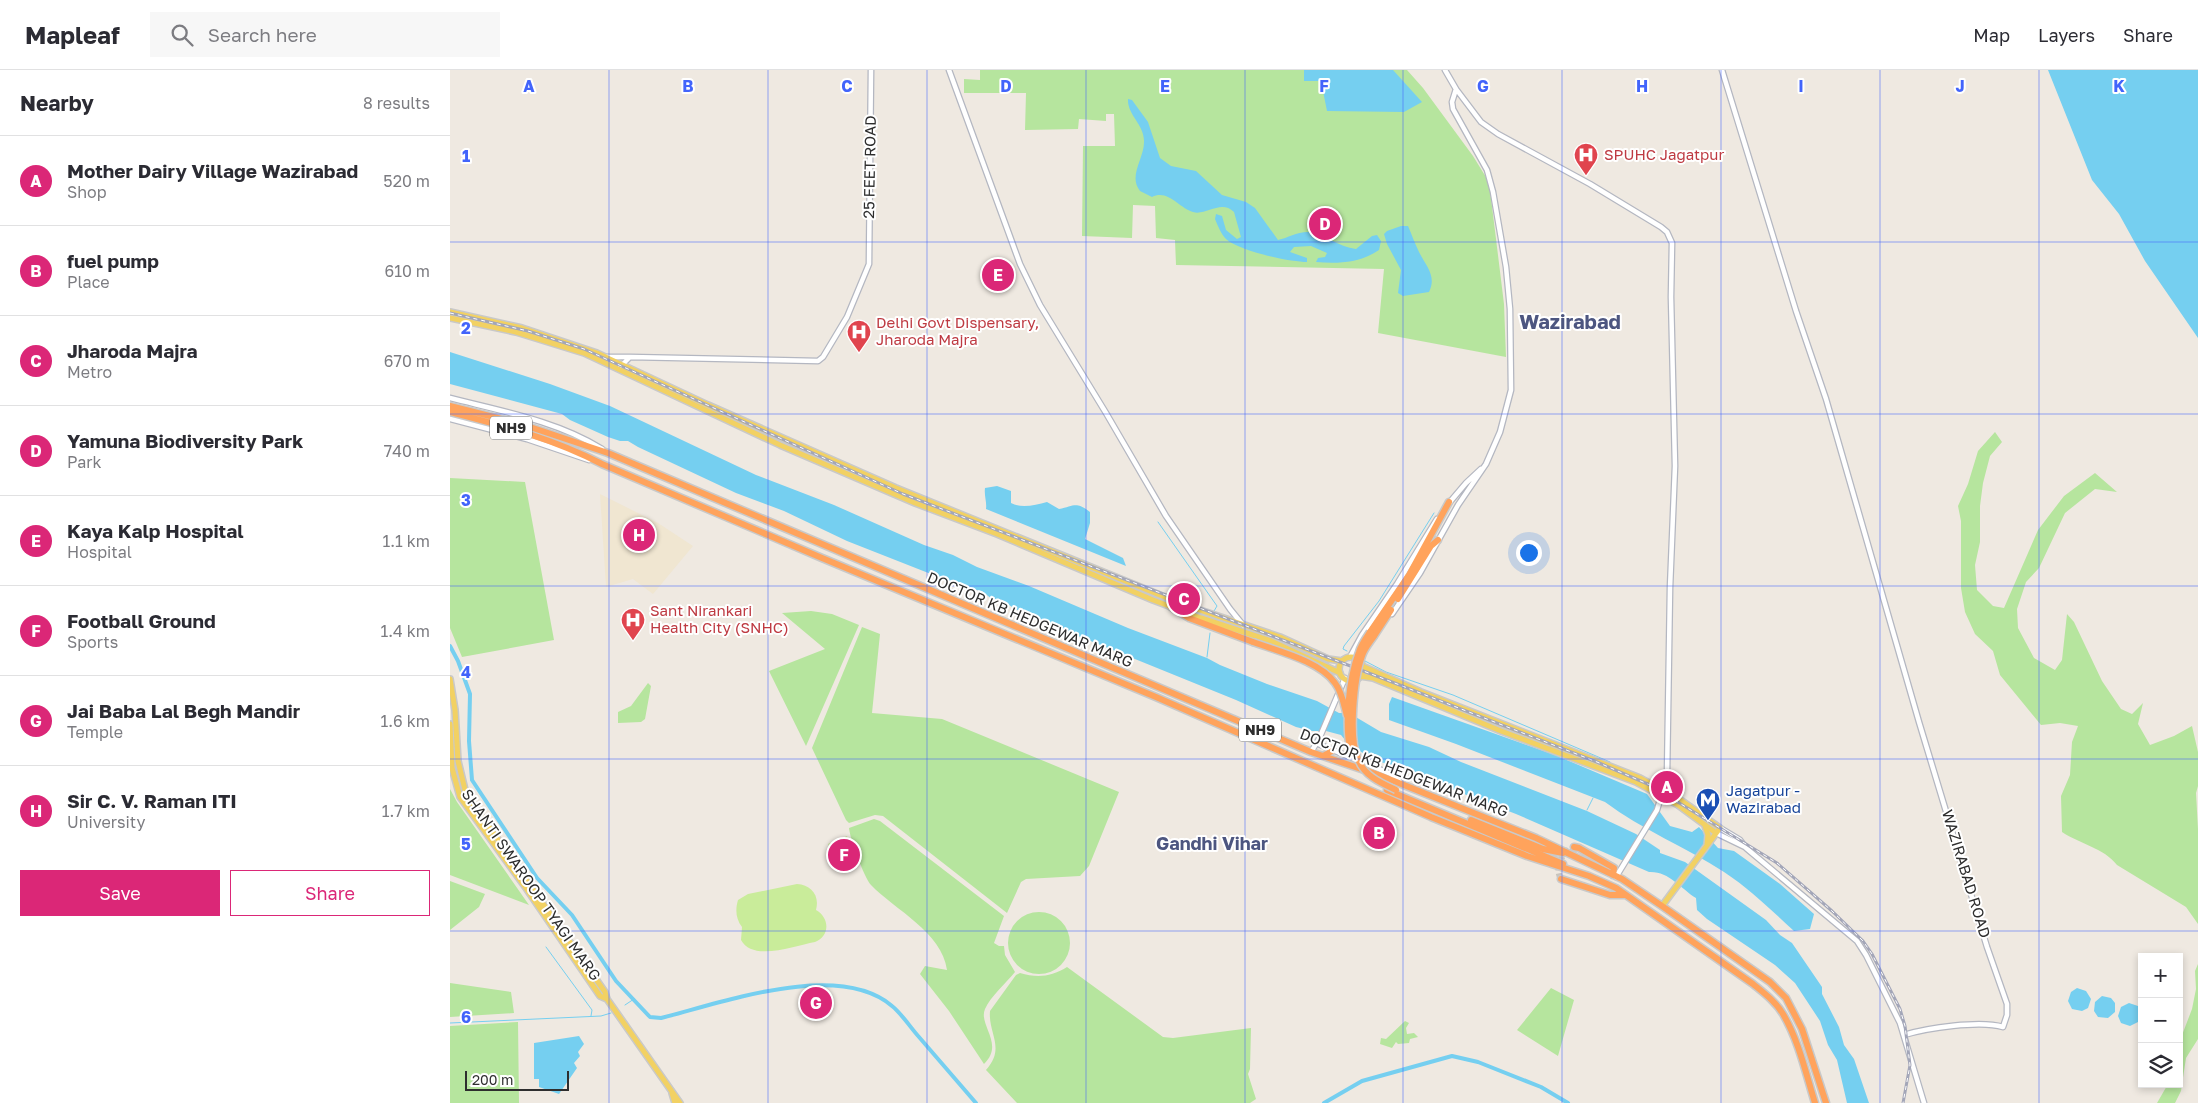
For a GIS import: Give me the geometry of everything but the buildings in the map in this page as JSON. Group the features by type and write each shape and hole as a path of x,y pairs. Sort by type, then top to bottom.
{"highway":[{"path":"450,406 521,424 572,445"},
{"name":"NH9","path":"450,412 572,445 602,464"},
{"name":"DOCTOR KB HEDGEWAR MARG","path":"572,445 608,453 1310,752 1403,784 1536,838 1615,876 1664,903 1770,982 1786,998 1802,1029 1826,1103"},
{"name":"DOCTOR KB HEDGEWAR MARG","path":"602,464 814,555 1156,697 1382,796 1527,856 1589,876 1626,895 1770,998 1783,1013 1791,1031 1815,1103"},
{"path":"1449,502 1422,556 1362,654 1358,672 1353,732 1358,760 1371,777 1396,790 1529,846 1589,876"},
{"path":"1438,540 1422,556 1359,652 1354,670 1348,719 1348,739 1353,758 1357,767 1370,781 1387,790 1529,846 1573,855"},
{"path":"1171,607 1189,618 1317,666 1328,674 1336,684 1348,719"},
{"path":"1323,756 1332,750"},
{"path":"1382,796 1380,789 1387,783 1415,794 1427,794"},
{"path":"1574,847 1614,868 1615,876"},
{"path":"1560,879 1610,895 1626,895"}],"main road":[{"path":"450,312 530,330 606,356 620,367 780,445 915,503 997,534 1171,607 1271,641 1340,673 1345,678 1352,680 1360,676 1380,681 1501,731 1607,770 1661,796 1716,833"},
{"path":"450,318 543,339 584,353 620,367 833,462 1155,593 1244,626 1280,637 1328,659 1342,661 1354,657 1362,664 1439,698 1619,768 1662,788 1720,828 1664,903"},
{"path":"1340,673 1342,661"},
{"path":"1360,676 1362,664"},
{"name":"SHANTI SWAROOP TYAGI MARG","path":"450,679 455,710 458,761 462,785 470,800 528,887 605,992 607,999 680,1103"},
{"name":"SHANTI SWAROOP TYAGI MARG","path":"450,724 452,768 460,797 528,887"},
{"path":"1704,824 1708,835 1706,847"},
{"name":"SHANTI SWAROOP TYAGI MARG","path":"672,1093 675,1103"}],"street":[{"name":"25 FEET ROAD","path":"630,357 818,360 848,315 869,264 871,70"},
{"path":"949,70 1020,264 1040,305 1166,516 1230,609 1244,626"},
{"path":"1445,70 1456,89 1488,127 1643,216 1667,232 1671,238 1675,466 1670,588 1667,779 1662,788 1657,810 1622,868 1615,876"},
{"name":"WAZIRABAD ROAD","path":"1722,70 1796,311 1826,399 1919,722 1987,948 2007,1004 2007,1015 2003,1027 1986,1025 1936,1028 1905,1035"},
{"path":"1362,664 1367,650 1420,573 1438,540 1486,464 1500,432 1511,390 1510,309 1506,267 1490,180 1453,109 1452,102 1456,89"},
{"path":"606,356 630,357"},
{"path":"620,367 630,357"},
{"path":"450,398 533,419 590,442 608,453"},
{"path":"450,419 527,439 602,464"},
{"path":"1350,657 1433,524 1449,502 1486,464"},
{"path":"1212,622 1218,616 1226,618 1230,613 1230,609"},
{"path":"1310,752 1318,741 1345,678"},
{"path":"1318,741 1332,750 1391,774 1403,784"},
{"path":"1720,828 1740,840 1746,848 1857,941 1900,1022 1924,1103"},
{"path":"1716,833 1746,848"}],"shaded area":[{"path":"600,494 658,523 693,546 653,594 633,579 606,587"}],"green space":[{"path":"980,70 1407,70 1423,88 1473,156 1489,182 1504,304 1506,357 1378,333 1384,269 1176,265 1175,240 1156,238 1155,206 1133,205 1132,238 1082,236 1083,146 1115,146 1114,114 1106,114 1106,121 1079,119 1078,129 1025,130 1026,93 964,93 964,79 980,80"},
{"path":"1995,432 2002,442 1990,456 1983,483 1980,506 1980,542 1975,565 1977,590 1993,606 2004,608 2038,530 2064,496 2095,473 2117,492 2095,489 2065,513 2039,568 2026,582 2017,609 2018,628 2034,658 2055,670 2062,660 2067,614 2074,622 2102,681 2121,709 2132,714 2143,703 2138,724 2150,745 2174,736 2192,726 2198,752 2198,786 2196,793 2198,924 2186,907 2117,865 2099,850 2062,832 2061,796 2070,775 2072,742 2078,726 2060,723 2041,725 2000,675 1993,651 1975,634 1965,612 1961,588 1961,521 1958,506 1968,484 1978,451"},
{"path":"450,478 525,482 554,640 462,657 450,628"},
{"path":"811,611 832,614 859,625 806,746 769,671 825,649 782,613"},
{"path":"862,627 880,634 872,713 942,719 1119,792 1089,866 1080,876 1026,879 1021,882 1007,913 883,816 875,815 849,823 846,820 812,748"},
{"path":"648,683 651,686 645,719 641,722 618,723 618,712 631,706"},
{"path":"450,789 457,802 529,905 450,875"},
{"path":"874,819 880,821 1004,916 994,943 1004,946 1005,955 1015,972 987,1004 985,1009 985,1022 992,1042 992,1049 990,1057 984,1064 949,1011 920,974 925,966 947,970 943,956 936,944 916,923 871,885 865,874 849,828"},
{"path":"847,836 859,865 848,870 845,865 838,868 828,844"},
{"path":"450,881 485,894 479,907 450,930"},
{"path":"797,884 806,886 815,895 817,900 816,910 821,913 826,922 826,931 823,936 815,942 775,951 755,950 747,947 741,940 742,927 738,921 736,911 738,900 748,894"},
{"path":"1033,912 1045,912 1061,921 1068,931 1070,943 1068,955 1061,965 1045,974 1033,974 1022,969 1013,960 1008,949 1008,937 1013,926 1022,917"},
{"path":"2198,964 2198,1039 2186,1058 2183,1078 2183,1033 2192,1009 2196,989 2195,971"},
{"path":"1067,967 1163,1037 1173,1038 1251,1028 1250,1069 1248,1074 1256,1099 1250,1103 1017,1103 986,1070 992,1062 996,1048 990,1011 1016,975 1020,973 1044,976"},
{"path":"450,983 511,992 514,1013 450,1017"},
{"path":"1551,988 1574,1000 1558,1056 1517,1030"},
{"path":"1405,1021 1409,1023 1406,1028 1407,1034 1414,1033 1418,1037 1410,1039 1409,1043 1398,1044 1396,1042 1392,1048 1380,1044 1381,1038 1386,1039"},
{"path":"518,1022 519,1103 450,1103 450,1026"},
{"path":"2166,1088 2181,1088 2175,1103 2157,1103"}],"water":[{"path":"1304,70 1393,70 1422,102 1404,112 1327,111 1321,81 1304,81"},
{"path":"2048,70 2198,70 2198,338 2145,261 2119,214 2092,180"},
{"path":"1128,99 1132,100 1148,122 1160,158 1171,166 1196,171 1222,195 1246,202 1255,208 1278,240 1308,232 1343,246 1356,249 1372,236 1377,235 1381,241 1379,250 1364,258 1341,263 1316,262 1318,258 1325,257 1327,253 1311,246 1294,247 1290,252 1307,258 1307,262 1265,255 1242,248 1224,237 1215,219 1216,214 1222,216 1226,230 1237,239 1241,237 1234,212 1229,208 1219,207 1198,213 1188,210 1163,195 1152,197 1140,191 1137,185 1136,173 1143,148 1144,136 1130,110"},
{"path":"1401,226 1408,226 1430,271 1432,281 1429,292 1403,296 1398,293 1401,270 1387,244 1384,234"},
{"path":"450,352 550,384 610,406 756,475 834,505 977,567 1029,586 1267,684 1317,701 1339,713 1349,713 1381,732 1429,747 1461,762 1587,811 1636,834 1660,850 1660,853 1685,862 1766,920 1780,935 1792,943 1822,987 1822,994 1839,1027 1844,1045 1854,1059 1869,1103 1847,1103 1837,1060 1828,1045 1820,1021 1795,983 1775,965 1707,919 1697,910 1696,898 1663,874 1649,872 1516,814 1376,760 1350,746 1341,735 1296,727 1236,700 1024,614 999,599 993,600 982,591 969,589 847,541 784,511 736,493 628,441 620,441 608,437 570,420 562,414 450,384"},
{"path":"997,486 1011,491 1011,503 1015,505 1029,506 1047,502 1059,509 1075,505 1081,506 1090,512 1090,523 1085,539 1123,558 1126,566 986,509 985,488"},
{"path":"1392,697 1555,755 1647,794 1670,826 1692,832 1699,827 1718,848 1734,851 1780,884 1814,914 1810,929 1794,931 1752,893 1724,872 1634,821 1605,802 1389,720 1389,704"},
{"path":"2077,988 2086,991 2091,999 2088,1008 2082,1011 2072,1009 2068,1001 2071,992"},
{"path":"2102,996 2111,998 2115,1003 2115,1012 2108,1018 2098,1017 2094,1011 2095,1002"},
{"path":"2129,1003 2138,1006 2138,1022 2130,1026 2121,1023 2118,1016 2121,1007"},
{"path":"579,1036 584,1044 578,1052 580,1056 574,1063 577,1068 559,1094 539,1087 539,1079 534,1079 534,1043"}],"waterway":[{"path":"1347,651 1343,649 1344,646 1379,601 1434,513"},
{"path":"1158,522 1217,606 1214,611"},
{"path":"1207,657 1210,633"},
{"path":"450,646 458,661 470,694 469,741 472,780 537,878 572,915 616,981 650,1017 661,1018 746,995 779,989 842,986 869,993 892,1006 899,1013 976,1103"},
{"path":"1365,661 1386,672 1453,695 1610,762"},
{"path":"1587,810 1593,798"},
{"path":"546,947 592,1010 591,1016"},
{"path":"625,1005 634,999"},
{"path":"450,1023 601,1016 611,1013"},
{"path":"1324,1103 1362,1081 1452,1056 1478,1062 1541,1087 1568,1103"}],"tunnel":[{"path":"1561,879 1558,870 1560,860 1566,852 1574,847"}],"railway":[{"path":"450,313 528,331 584,349 903,494 1392,682 1597,762 1650,785 1777,863 1863,941 1872,954 1900,1009 1905,1026 1910,1065 1903,1103"}],"place":[{"name":"SPUHC Jagatpur","path":"1586,176"},
{"name":"Yamuna Biodiversity Park","path":"1325,224"},
{"name":"Kaya Kalp Hospital","path":"998,275"},
{"name":"Delhi Govt Dispensary, Jharoda Majra","path":"859,353"},
{"name":"Sir C. V. Raman ITI","path":"639,535"},
{"name":"Jharoda Majra","path":"1184,599"},
{"name":"Sant Nirankari Health City (SNHC)","path":"633,641"},
{"name":"Mother Dairy Village Wazirabad","path":"1667,787"},
{"name":"Jagatpur - Wazirabad","path":"1708,821"},
{"name":"fuel pump","path":"1379,833"},
{"name":"Football Ground","path":"844,855"},
{"name":"Jai Baba Lal Begh Mandir","path":"816,1003"}],"district":[{"name":"Wazirabad","path":"1570,322"},
{"name":"Gandhi Vihar","path":"1212,844"}]}
